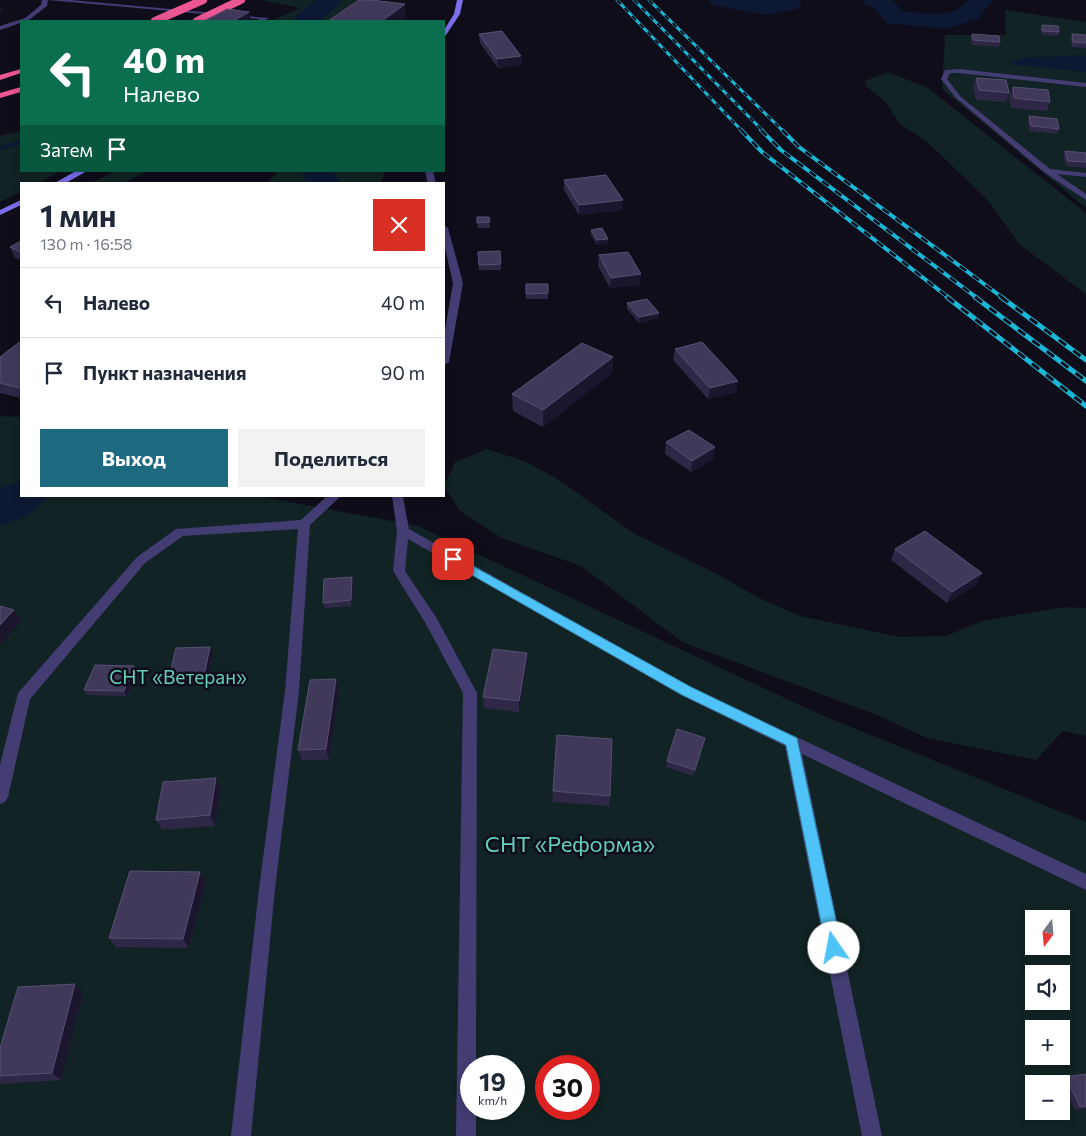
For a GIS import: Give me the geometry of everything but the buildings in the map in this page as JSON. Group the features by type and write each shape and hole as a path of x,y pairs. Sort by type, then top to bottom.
{"highway":[{"path":"157,20 203,0"},
{"path":"200,20 241,0"},
{"path":"0,78 20,71"},
{"path":"0,96 20,89"}],"main road":[{"path":"445,32 452,22 460,0"},
{"path":"61,182 81,172"},
{"path":"0,213 20,203"}],"street":[{"path":"24,20 44,6 45,0"},
{"path":"51,0 266,18 262,20"},
{"path":"0,28 20,21"},
{"path":"1086,85 959,71 947,71 944,79 958,97 1048,170 1086,198"},
{"path":"1048,170 1086,175"},
{"path":"445,232 458,283 445,356"},
{"path":"0,797 23,697 140,560 180,532 304,524 334,497"},
{"path":"396,497 403,531 399,571 431,621 470,693 466,1136"},
{"path":"241,1136 268,879 292,691 304,524"},
{"path":"403,531 686,691 1086,882"},
{"path":"792,742 872,1136"}],"green space":[{"path":"262,0 371,0 330,20 273,20 300,8"},
{"path":"1005,10 1086,22 1086,208 942,89 945,35 1006,35"},
{"path":"888,72 928,88 1086,213 1086,294 1019,244 987,199 927,142 899,123 887,104 866,86 865,81"},
{"path":"20,131 20,172 58,172 41,182 20,182 20,192 0,202 0,136"},
{"path":"112,172 145,172 126,182 95,182"},
{"path":"277,172 382,172 384,175 381,182 268,182"},
{"path":"0,416 20,417 20,492 0,505"},
{"path":"487,449 524,461 556,478 635,534 717,574 757,597 800,616 900,637 946,636 982,621 1064,607 1086,608 1086,736 1063,731 1036,760 927,738 877,715 682,642 581,566 502,538 460,511 445,488 455,462"},
{"path":"24,497 263,497 418,526 819,714 1086,822 1086,1136 0,1136 0,513"}],"water":[{"path":"1086,55 1086,72 1008,64 1022,58"}],"waterway":[{"path":"306,20 329,3 325,0"},
{"path":"720,0 766,8 789,4 787,0"},
{"path":"874,0 881,2 895,18 945,22 969,14 981,0"},
{"path":"0,148 20,142"},
{"path":"318,172 323,182"},
{"path":"0,509 21,497"}],"railway":[{"path":"617,0 742,131"},
{"path":"634,0 763,131"},
{"path":"649,0 783,131"},
{"path":"741,130 762,152 949,298"},
{"path":"761,130 781,150 977,298"},
{"path":"783,131 799,147 1003,298"},
{"path":"947,297 1086,406"},
{"path":"975,297 1086,381"},
{"path":"1001,297 1086,360"}],"route":[{"path":"453,559 686,691 792,742 834,948"}],"park label":[{"name":"СНТ «Ветеран»","path":"178,676"},
{"name":"СНТ «Реформа»","path":"570,843"}]}
